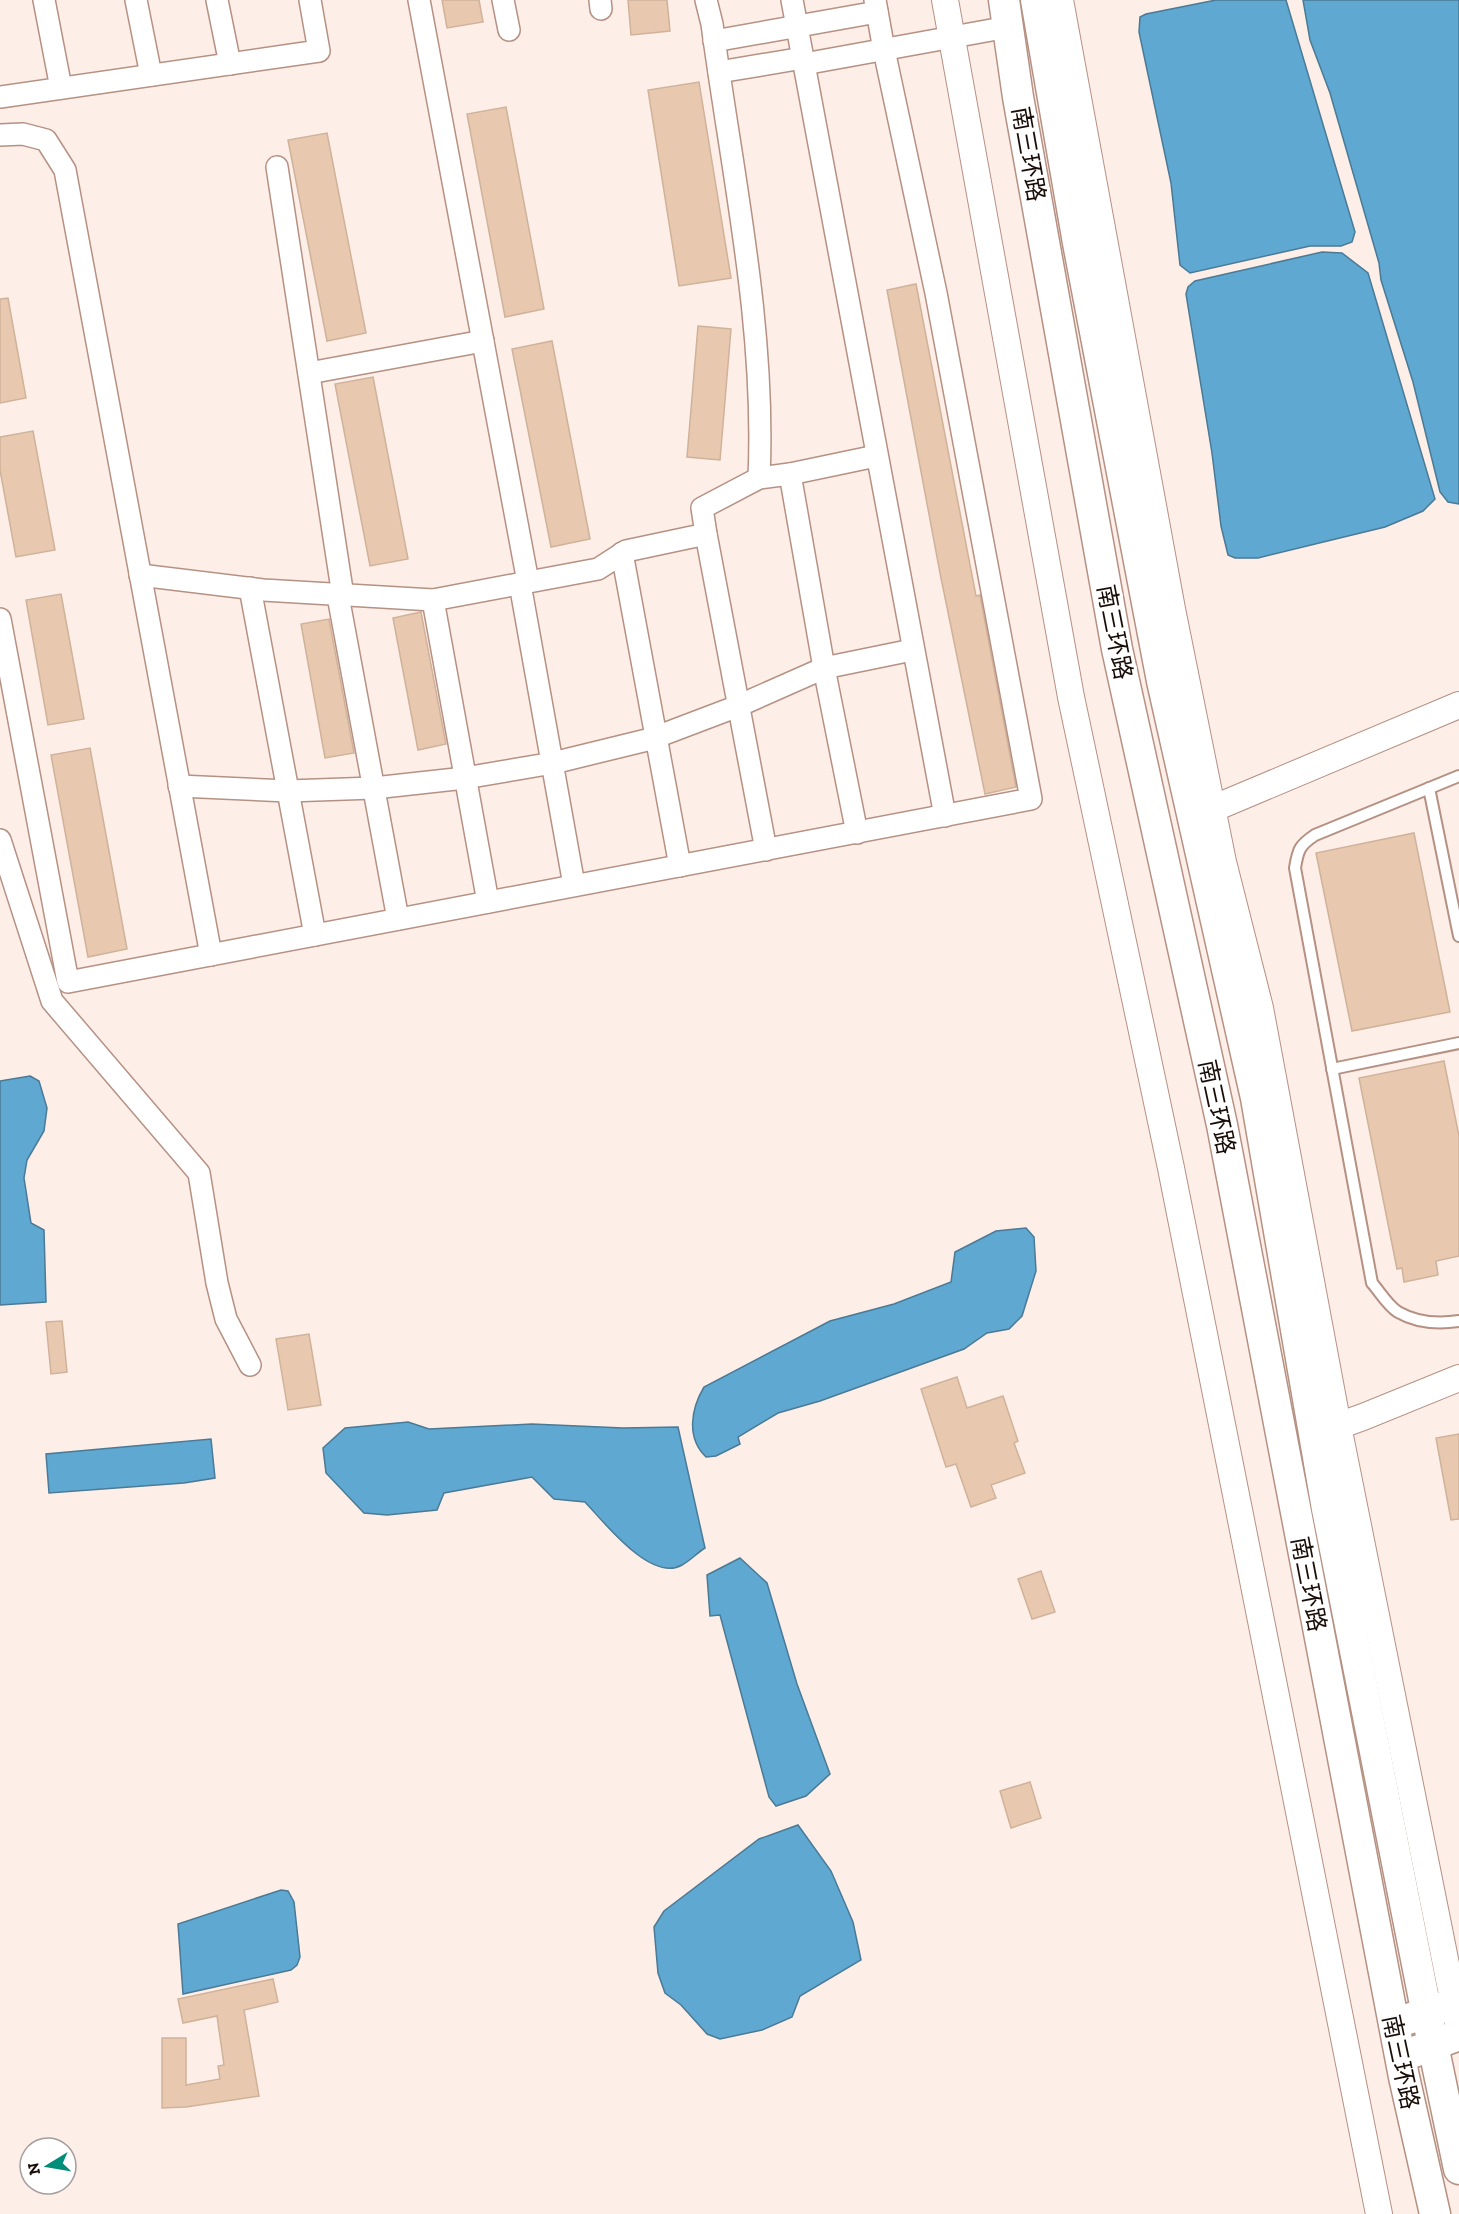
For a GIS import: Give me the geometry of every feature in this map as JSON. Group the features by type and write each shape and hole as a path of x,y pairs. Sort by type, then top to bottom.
{"main road":[{"name":"南三环路","path":"1036,0 1078,243 1162,681 1256,1098 1327,1509 1450,2012 1446,2040 1459,2169"},
{"name":"南三环路","path":"1006,13 1117,649 1222,1125 1393,2024 1435,2214"},
{"path":"1393,2024 1450,2012"},
{"path":"1400,2057 1446,2040"}],"street":[{"path":"44,0 61,88"},
{"path":"136,0 152,75"},
{"path":"217,0 230,64"},
{"path":"0,97 319,51 310,0"},
{"path":"419,0 483,342 574,885"},
{"path":"503,0 509,30"},
{"path":"706,0 752,293 760,430 759,478"},
{"path":"792,0 912,650 945,816"},
{"path":"945,0 1071,697 1171,1168 1379,2214"},
{"path":"1060,0 1172,609 1223,862 1260,1008 1450,2012"},
{"path":"0,619 68,982 1030,799 936,292 884,50 879,4 797,26 714,41"},
{"path":"719,72 884,50 951,37 1006,13"},
{"path":"0,135 23,134 46,140 65,170 211,955"},
{"path":"277,167 341,596 398,919"},
{"path":"309,373 483,342"},
{"path":"766,850 702,508 759,478 876,456"},
{"path":"790,474 824,669 857,833"},
{"path":"140,575 341,596 433,600 598,569 622,553 706,534"},
{"path":"622,553 680,866"},
{"path":"250,588 315,935"},
{"path":"433,600 488,902"},
{"path":"179,786 288,791 374,788 465,778 553,763 656,736 738,706 824,669 912,650"},
{"path":"1212,809 1459,705"},
{"path":"0,840 52,1001 200,1173 217,1283 226,1319 250,1365"},
{"path":"1338,1426 1459,1378"}],"lane":[{"path":"1459,776 1316,835 1302,844 1297,854 1295,868 1372,1283 1397,1312 1425,1322 1441,1324 1459,1321"},
{"path":"1429,788 1459,936"},
{"path":"1332,1069 1459,1043"}],"water":[{"path":"1216,0 1286,0 1355,232 1352,242 1341,246 1310,246 1190,273 1180,265 1171,183 1139,32 1140,17"},
{"path":"1303,0 1459,0 1459,504 1448,502 1440,492 1413,382 1381,280 1379,263 1330,93 1310,40"},
{"path":"1322,252 1342,253 1368,273 1435,499 1423,511 1385,527 1258,558 1235,558 1228,555 1221,526 1212,453 1186,294 1188,287 1195,281"},
{"path":"30,1076 39,1081 47,1108 44,1131 27,1160 24,1178 31,1223 44,1230 46,1302 0,1305 0,1081"},
{"path":"1026,1228 1034,1237 1036,1271 1022,1316 1009,1329 987,1333 964,1349 820,1401 778,1413 738,1437 740,1444 716,1456 706,1457 700,1449 695,1441 693,1423 696,1405 704,1387 830,1321 894,1304 951,1282 955,1252 996,1231"},
{"path":"408,1422 429,1429 532,1424 623,1428 678,1427 705,1548 682,1565 670,1568 656,1566 629,1548 585,1502 554,1499 532,1477 444,1493 437,1510 387,1515 364,1513 326,1473 323,1448 345,1428"},
{"path":"211,1439 215,1478 184,1483 49,1493 46,1454"},
{"path":"740,1558 767,1583 797,1684 830,1774 806,1796 776,1806 769,1797 720,1615 710,1616 707,1575"},
{"path":"798,1825 831,1871 853,1922 861,1960 800,1996 792,2017 762,2030 720,2039 707,2034 681,2005 665,1993 658,1973 654,1927 664,1911 759,1839"},
{"path":"281,1890 288,1891 294,1902 300,1957 297,1965 291,1970 183,1994 178,1924"}],"building":[{"path":"442,0 479,0 483,22 447,28"},
{"path":"628,0 667,0 670,31 631,35"},
{"path":"699,82 731,278 679,286 648,90"},
{"path":"506,107 544,309 505,317 467,114"},
{"path":"327,133 366,333 327,341 288,140"},
{"path":"916,284 976,596 980,595 1016,787 985,794 940,573 887,290"},
{"path":"8,298 26,398 0,403 0,299"},
{"path":"698,326 731,329 720,460 687,457"},
{"path":"552,341 590,539 551,547 512,349"},
{"path":"373,377 408,559 370,566 335,384"},
{"path":"33,431 55,550 16,557 0,470 0,437"},
{"path":"61,594 84,719 48,725 26,600"},
{"path":"421,612 446,744 418,750 393,618"},
{"path":"329,619 354,753 325,758 301,624"},
{"path":"90,748 127,949 88,957 51,755"},
{"path":"1414,833 1450,1012 1352,1031 1316,853"},
{"path":"1444,1061 1459,1136 1459,1256 1436,1261 1438,1275 1404,1282 1402,1268 1397,1269 1359,1078"},
{"path":"62,1321 67,1372 51,1374 46,1322"},
{"path":"309,1334 321,1405 288,1410 276,1339"},
{"path":"957,1377 967,1408 1003,1396 1018,1441 1014,1443 1025,1473 991,1485 996,1498 971,1507 956,1464 946,1467 921,1389"},
{"path":"1459,1434 1459,1519 1451,1520 1436,1438"},
{"path":"1041,1571 1055,1612 1032,1619 1018,1579"},
{"path":"1030,1782 1041,1818 1011,1828 1000,1791"},
{"path":"273,1979 278,2002 244,2010 259,2096 186,2107 162,2108 162,2038 186,2038 186,2085 220,2079 218,2066 224,2065 217,2016 183,2023 178,1999"}]}
